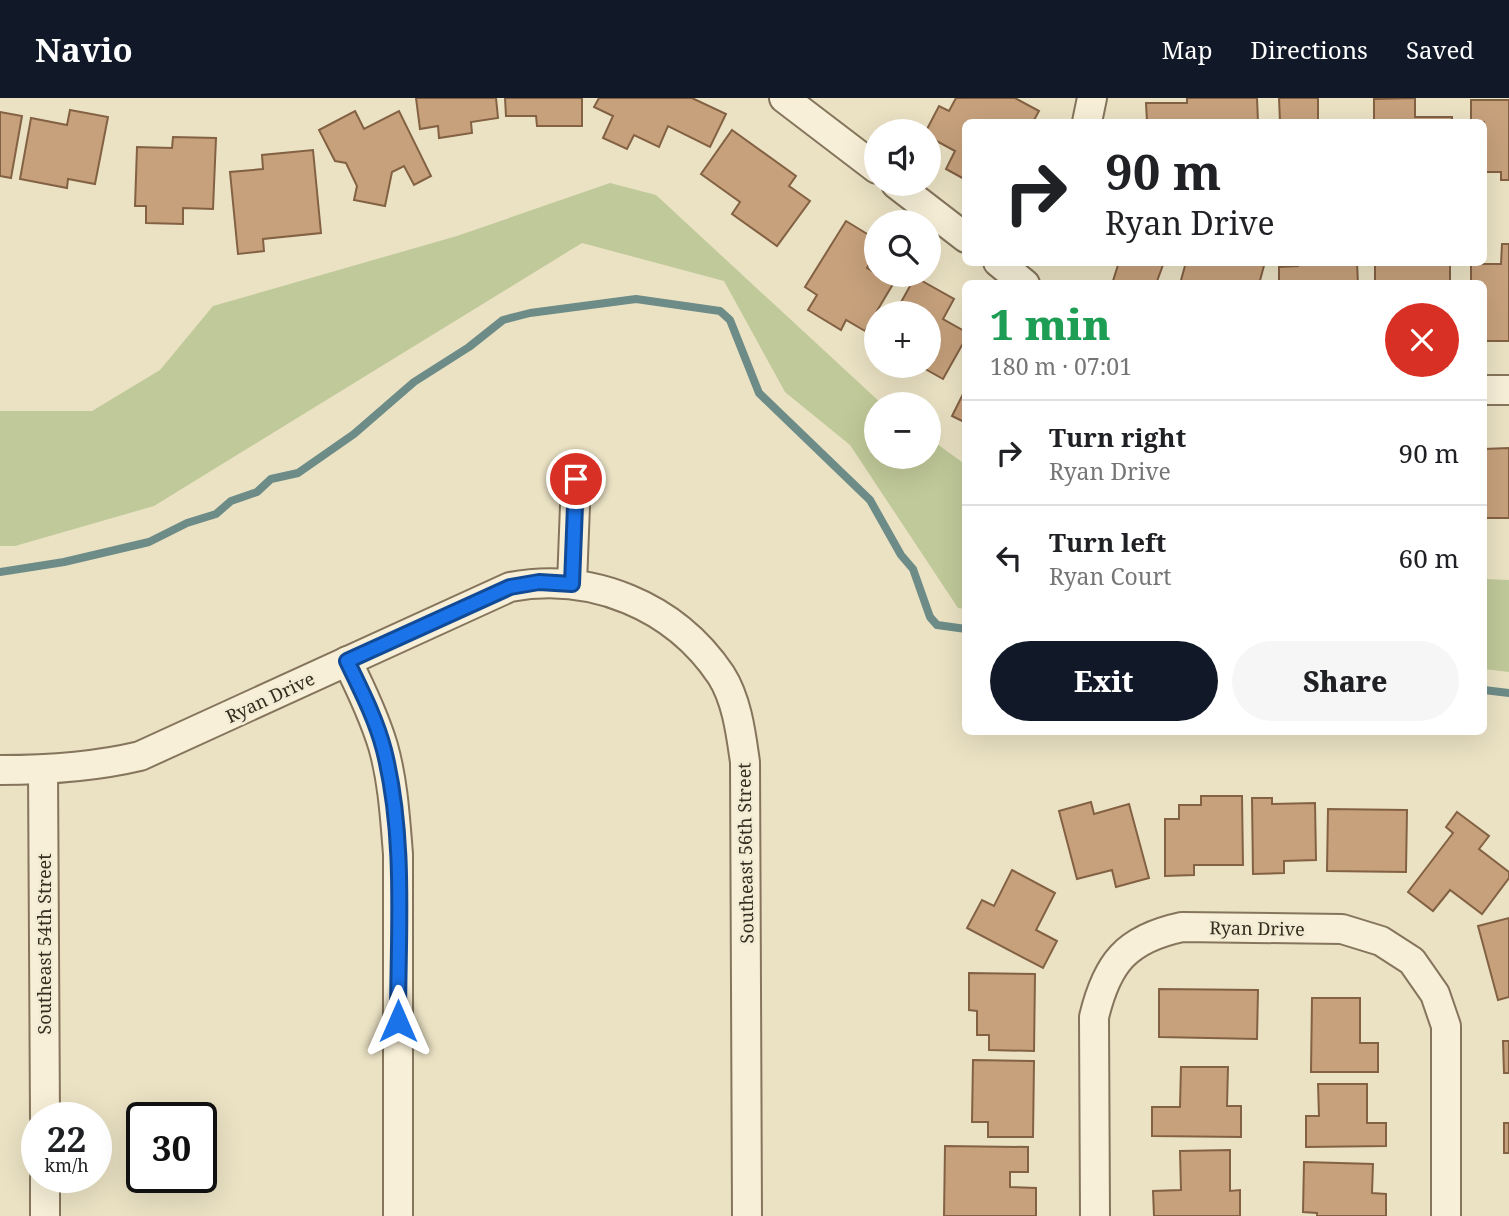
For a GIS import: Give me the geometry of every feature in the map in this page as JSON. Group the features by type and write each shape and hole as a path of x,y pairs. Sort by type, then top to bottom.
{"street":[{"path":"784,98 864,159"},
{"path":"1088,119 1092,98"},
{"path":"912,196 962,235"},
{"path":"1487,390 1509,390"},
{"path":"572,584 576,479"},
{"name":"Ryan Drive","path":"0,770 43,770 107,764 140,756 510,587 539,582 572,584"},
{"name":"Southeast 56th Street","path":"572,584 622,595 679,628 722,676 738,719 745,762 747,1216"},
{"path":"347,661 368,705 384,749 394,808 398,854 398,1216"},
{"name":"Southeast 54th Street","path":"43,770 45,1102"},
{"name":"Ryan Drive","path":"1095,1216 1094,1017 1102,986 1115,964 1134,944 1160,932 1182,926 1342,929 1381,941 1412,961 1436,994 1446,1026 1446,1216"},
{"path":"45,1193 46,1216"}],"green space":[{"path":"610,183 656,195 869,392 864,392 864,466 850,445 785,392 724,281 582,243 154,506 15,546 0,546 0,411 92,411 160,370 213,306 457,236"},
{"path":"941,447 962,462 962,608 958,608 866,469 941,469"},
{"path":"1487,579 1509,580 1509,672 1487,669"}],"building":[{"path":"416,98 496,98 498,118 471,122 472,133 439,138 438,126 420,129"},
{"path":"505,98 582,98 582,126 537,126 536,116 506,116"},
{"path":"599,98 692,98 726,114 710,147 668,126 659,147 634,135 627,149 603,138 613,116 594,107"},
{"path":"956,98 1015,98 1039,111 1035,119 962,119 962,178 946,169 955,151 941,143 941,119 932,119 939,106 949,111"},
{"path":"1187,98 1257,98 1258,119 1147,119 1146,103 1187,103"},
{"path":"1279,98 1318,98 1318,119 1280,119"},
{"path":"1415,98 1415,117 1452,119 1374,119 1374,99"},
{"path":"1471,100 1509,100 1509,180 1501,180 1501,172 1487,172 1487,119 1471,119"},
{"path":"70,110 108,117 95,184 68,179 67,188 20,179 31,118 67,125"},
{"path":"355,111 364,129 399,111 431,176 414,185 404,166 392,172 385,206 354,200 357,186 346,163 335,161 319,130"},
{"path":"0,112 22,116 11,178 0,176"},
{"path":"732,130 796,176 789,186 810,201 777,246 732,214 740,202 701,174"},
{"path":"173,137 216,138 213,209 183,208 183,224 146,223 146,206 135,206 137,147 172,148"},
{"path":"313,150 321,233 263,239 264,251 238,254 230,172 263,169 262,155"},
{"path":"846,221 864,232 864,287 891,287 883,301 864,301 864,330 846,320 841,330 808,310 817,295 805,287"},
{"path":"1502,244 1509,244 1509,341 1487,341 1487,280 1471,280 1471,266 1501,264"},
{"path":"1118,266 1163,266 1157,280 1113,280"},
{"path":"1185,266 1264,266 1260,280 1181,280"},
{"path":"1357,266 1358,280 1279,280 1279,267"},
{"path":"1375,266 1450,266 1450,280 1375,280"},
{"path":"909,287 933,287 954,299 943,319 962,330 962,345 943,379 941,301 902,301"},
{"path":"962,396 962,421 952,416"},
{"path":"1509,448 1509,518 1487,518 1487,449"},
{"path":"1201,796 1242,796 1243,865 1194,865 1194,875 1165,876 1165,819 1179,819 1179,805 1201,805"},
{"path":"1252,798 1272,798 1272,804 1315,803 1316,860 1284,861 1284,873 1253,874"},
{"path":"1091,802 1094,814 1129,804 1149,878 1116,887 1112,870 1077,879 1059,811"},
{"path":"1328,809 1407,810 1406,872 1327,871"},
{"path":"1457,812 1489,836 1479,849 1509,872 1509,878 1482,914 1450,890 1433,911 1408,892 1453,833 1446,827"},
{"path":"1012,870 1055,893 1036,930 1057,941 1043,968 967,928 982,900 994,906"},
{"path":"1509,918 1509,997 1498,1000 1478,926"},
{"path":"969,973 1035,974 1034,1051 989,1050 989,1035 977,1035 977,1011 969,1010"},
{"path":"1159,989 1258,990 1257,1039 1159,1037"},
{"path":"1312,998 1360,998 1360,1043 1378,1043 1378,1072 1311,1072"},
{"path":"1503,1041 1509,1041 1509,1073 1504,1073"},
{"path":"973,1060 1034,1061 1033,1137 988,1137 988,1122 972,1122"},
{"path":"1181,1067 1228,1067 1227,1106 1241,1106 1241,1137 1152,1136 1152,1107 1180,1107"},
{"path":"1318,1084 1367,1084 1367,1123 1386,1123 1386,1146 1306,1147 1306,1116 1319,1116"},
{"path":"1504,1123 1509,1123 1509,1153 1504,1153"},
{"path":"945,1146 1028,1147 1028,1172 1010,1172 1010,1187 1036,1188 1036,1216 944,1216"},
{"path":"1230,1150 1230,1191 1240,1190 1240,1216 1154,1216 1153,1191 1181,1190 1180,1151"},
{"path":"1304,1162 1373,1164 1372,1193 1386,1194 1386,1216 1317,1216 1317,1213 1303,1212"}],"waterway":[{"path":"0,572 64,562 149,542 187,523 216,514 231,501 257,492 271,479 298,473 354,434 414,382 469,347 503,320 530,313 636,299 720,311 730,320 759,393 870,500 901,555 913,569 930,617 937,625 962,628"},
{"path":"1487,690 1509,693"}],"route":[{"path":"398,1021 398,854 393,797 384,749 368,705 347,661 510,587 539,582 572,584 576,479"}]}
